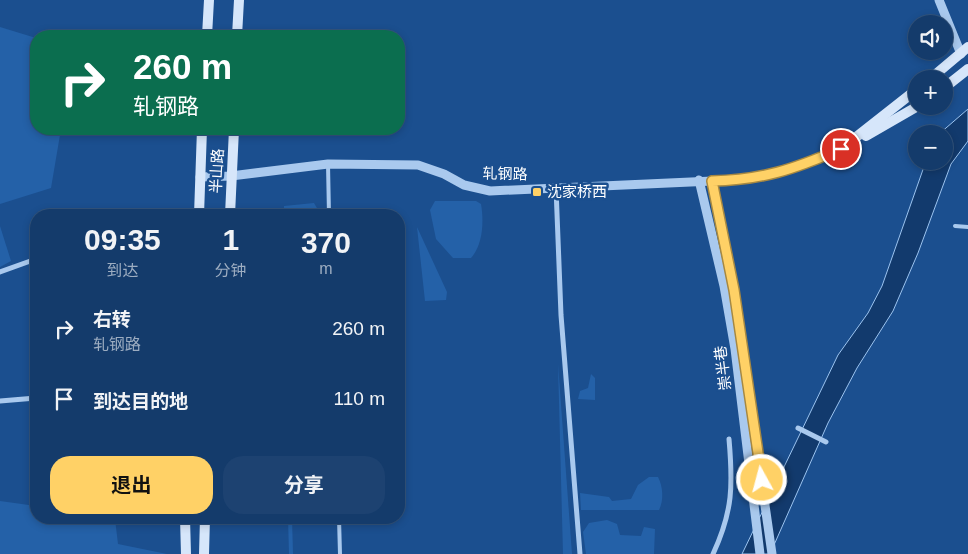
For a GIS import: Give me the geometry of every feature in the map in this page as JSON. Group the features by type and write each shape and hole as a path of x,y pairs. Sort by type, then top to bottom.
{"main road":[{"path":"207,30 209,0"},
{"path":"237,30 239,0"},
{"path":"941,70 964,51"},
{"path":"953,81 968,69"},
{"path":"841,149 908,96"},
{"path":"841,149 908,112"},
{"name":"半山路","path":"197,209 202,135"},
{"name":"半山路","path":"230,209 234,135"},
{"path":"185,524 186,554"},
{"path":"204,554 205,524"}],"street":[{"path":"939,0 964,51"},
{"name":"轧钢路","path":"200,177 232,176 328,164 418,165 444,174 464,185 490,190 556,188 754,179 799,166 841,149"},
{"name":"崇半巷","path":"699,180 731,321 760,554"},
{"name":"崇半巷","path":"712,181 734,290 772,554"},
{"path":"556,188 561,315 580,554"},
{"path":"0,272 30,261"},
{"path":"0,401 30,398"},
{"path":"798,428 826,442"},
{"path":"713,554 722,533 729,508 733,480 729,439"}],"lane":[{"path":"328,164 329,209"},
{"path":"955,226 968,227"},
{"path":"339,524 340,554"}],"shaded area":[{"path":"0,27 30,36 30,135 60,135 51,188 0,204"},
{"path":"968,109 968,141 953,161 953,125 949,125"},
{"path":"923,170 949,170 918,253 893,311 857,368 828,423 770,554 742,554 838,355 868,313 882,286"},
{"path":"435,201 476,201 481,204 482,233 475,253 471,258 453,258 436,239 430,210"},
{"path":"314,203 318,209 284,209 284,206"},
{"path":"0,226 11,261 0,267"},
{"path":"417,227 447,292 446,300 425,301"},
{"path":"558,364 572,554 563,554"},
{"path":"591,374 595,378 595,400 578,399 580,391 588,388"},
{"path":"649,477 658,477 661,485 662,498 659,510 581,510 580,493 609,497 612,501 631,499 638,485"},
{"path":"0,501 30,505 30,524 116,524 118,544 167,554 0,554"},
{"path":"607,520 617,524 620,535 641,536 644,527 655,529 654,554 586,554 583,532 589,523"},
{"path":"288,524 292,524 293,554 289,554"}],"place":[{"name":"沈家桥西","path":"537,192"}],"route":[{"path":"762,480 734,290 712,181 754,179 799,166 841,149"}]}
